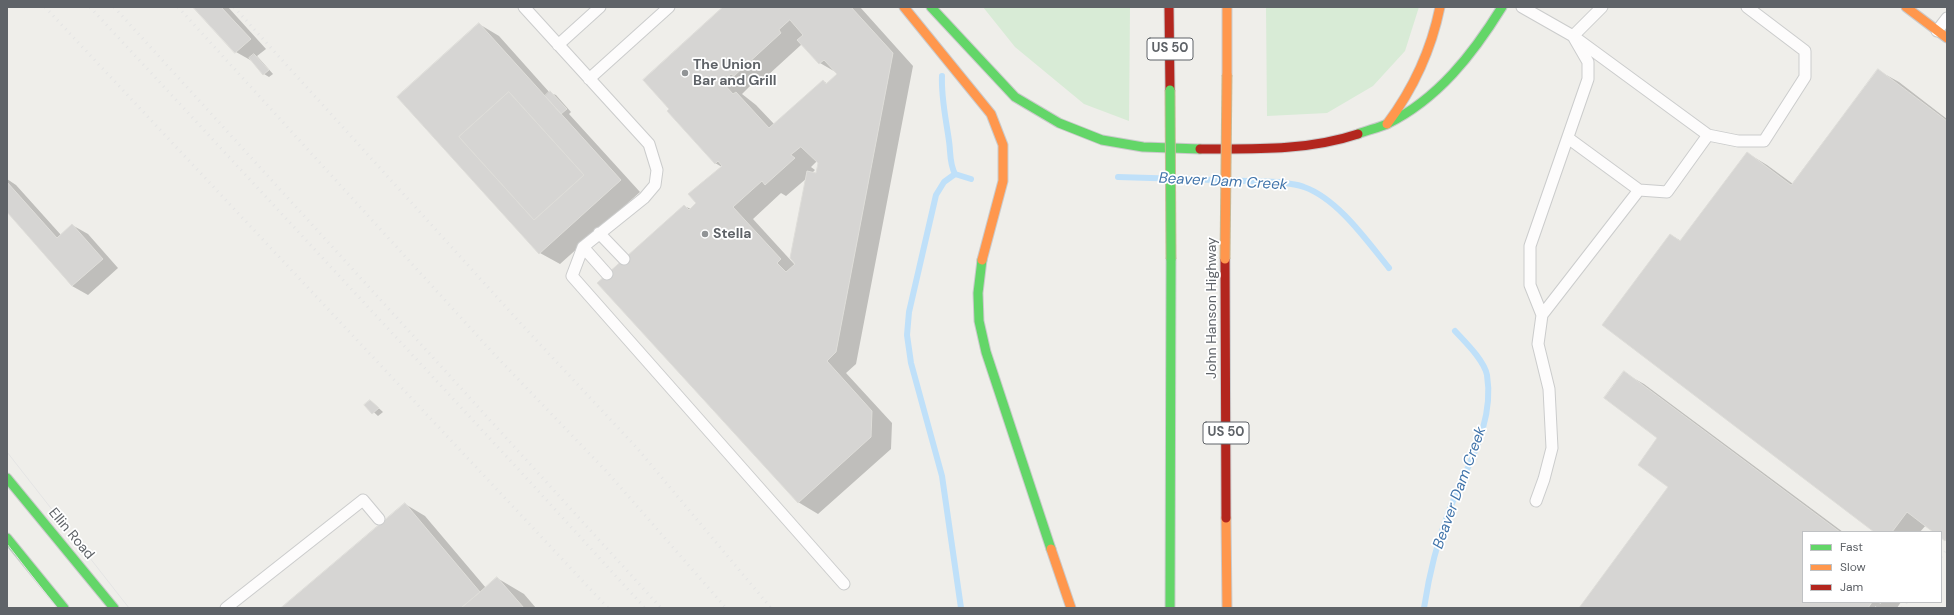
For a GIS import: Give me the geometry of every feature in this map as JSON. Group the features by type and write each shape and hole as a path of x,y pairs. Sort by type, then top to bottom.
{"main road":[{"path":"904,7 991,114 1003,145 1003,181 982,256 978,293 979,321 986,352 1071,608"},
{"path":"931,7 1015,97 1059,123 1102,140 1143,147 1188,149 1276,149 1316,144 1366,132 1387,124 1415,106 1440,87 1462,64 1487,31 1502,7"},
{"name":"US 50","path":"1169,7 1171,259 1170,608"},
{"name":"John Hanson Highway","path":"1227,608 1225,259 1228,7"},
{"path":"1387,124 1408,95 1427,56 1433,40 1440,7"},
{"path":"1906,7 1947,38"},
{"name":"Ellin Road","path":"7,478 114,608"},
{"path":"7,538 64,608"}],"lane":[{"path":"524,7 649,144 657,170 654,185 644,198 599,233 584,247 572,276 844,584"},
{"path":"558,45 600,7"},
{"path":"589,79 669,7"},
{"path":"1522,7 1573,36 1708,135 1738,142 1764,141 1805,77 1805,51 1747,7"},
{"path":"1573,36 1602,7"},
{"path":"1937,31 1947,18"},
{"path":"1536,501 1544,479 1552,448 1550,389 1538,344 1542,314 1530,285 1530,246 1588,79 1588,62 1573,36"},
{"path":"1568,138 1639,190 1668,192 1708,135"},
{"path":"1542,314 1639,190"},
{"path":"599,233 624,259"},
{"path":"584,247 607,274"},
{"path":"226,608 363,500 379,519"}],"green space":[{"path":"983,7 1130,7 1129,121 1084,104 1015,47"},
{"path":"1266,7 1419,7 1405,51 1373,86 1327,113 1267,116"}],"building":[{"path":"193,7 221,7 251,39 235,53"},
{"name":"Stella","path":"723,7 851,7 893,53 836,352 827,361 872,411 871,437 798,503 597,283 684,205 689,210 696,203 688,194 722,166 718,161 715,164 667,111 669,109 643,80","holes":["790,20 803,35 797,40 819,64 824,60 837,74 826,84 823,80 769,128 736,92 733,94 722,82 731,74 734,76 781,33 779,30","801,147 818,163 816,173 807,171 790,258 795,264 786,272 777,263 781,259 733,207 762,181 765,185 795,158 791,155"]},
{"path":"479,23 621,180 539,254 397,97","holes":["509,92 584,175 534,220 459,137"]},
{"path":"254,54 269,70 263,75 249,58"},
{"path":"1878,69 1947,121 1947,537 1945,541 1942,539 1942,531 1932,531 1907,512 1893,531 1873,531 1602,325 1670,234 1680,241 1747,152 1791,185"},
{"path":"550,91 567,109 561,114 545,96"},
{"path":"509,92 584,175 534,220 459,137"},
{"path":"7,182 57,238 72,224 103,259 72,286 7,212"},
{"path":"1624,371 1839,531 1802,531 1802,603 1871,603 1868,608 1579,608 1668,487 1638,465 1657,438 1604,398"},
{"path":"370,400 379,408 372,414 364,405"},
{"path":"405,503 480,592 461,608 281,608"},
{"path":"497,577 524,608 461,608 480,592"}],"waterway":[{"name":"Beaver Dam Creek","path":"942,76 943,100 952,166 955,174 971,179"},
{"path":"955,174 944,182 936,195 909,312 907,335 911,363 942,476 961,608"},
{"name":"Beaver Dam Creek","path":"1118,177 1280,182 1301,186 1317,193 1340,211 1389,268"},
{"name":"Beaver Dam Creek","path":"1424,608 1428,583 1437,547 1449,511 1471,462 1483,428 1487,411 1488,393 1487,375 1485,369 1474,352 1455,331"}],"tram line":[{"path":"7,452 129,608"},
{"path":"7,544 57,608"}],"railway":[{"path":"45,7 608,608"},
{"path":"90,7 645,608"},
{"path":"114,7 661,608"},
{"path":"178,7 494,354 608,473 726,608"},
{"path":"234,7 524,327 637,448 771,608"},
{"path":"1942,556 1947,549"},
{"path":"1876,608 1879,603"},
{"path":"1902,608 1906,603"}],"traffic: fast":[{"path":"931,7 1015,97 1059,123 1102,140 1143,147 1200,149"},
{"path":"1358,134 1387,124 1405,114 1438,88 1453,74 1479,42 1502,7"},
{"path":"1170,90 1171,259"},
{"path":"1170,608 1171,259"},
{"path":"982,260 978,293 979,321 986,352 1051,549"},
{"path":"7,478 114,608"},
{"path":"7,538 64,608"}],"traffic: slow":[{"path":"904,7 991,114 1003,145 1003,181 982,260"},
{"path":"1227,7 1227,75"},
{"path":"1387,124 1405,97 1420,68 1432,39 1440,7"},
{"path":"1906,7 1947,38"},
{"path":"1225,259 1227,75"},
{"path":"1226,518 1227,608"},
{"path":"1051,549 1071,608"}],"traffic: jam":[{"path":"1169,7 1170,90"},
{"path":"1200,149 1280,148 1319,144 1358,134"},
{"path":"1225,259 1226,518"}],"place":[{"name":"The Union Bar and Grill","path":"685,73"},
{"name":"Stella","path":"705,234"}]}
